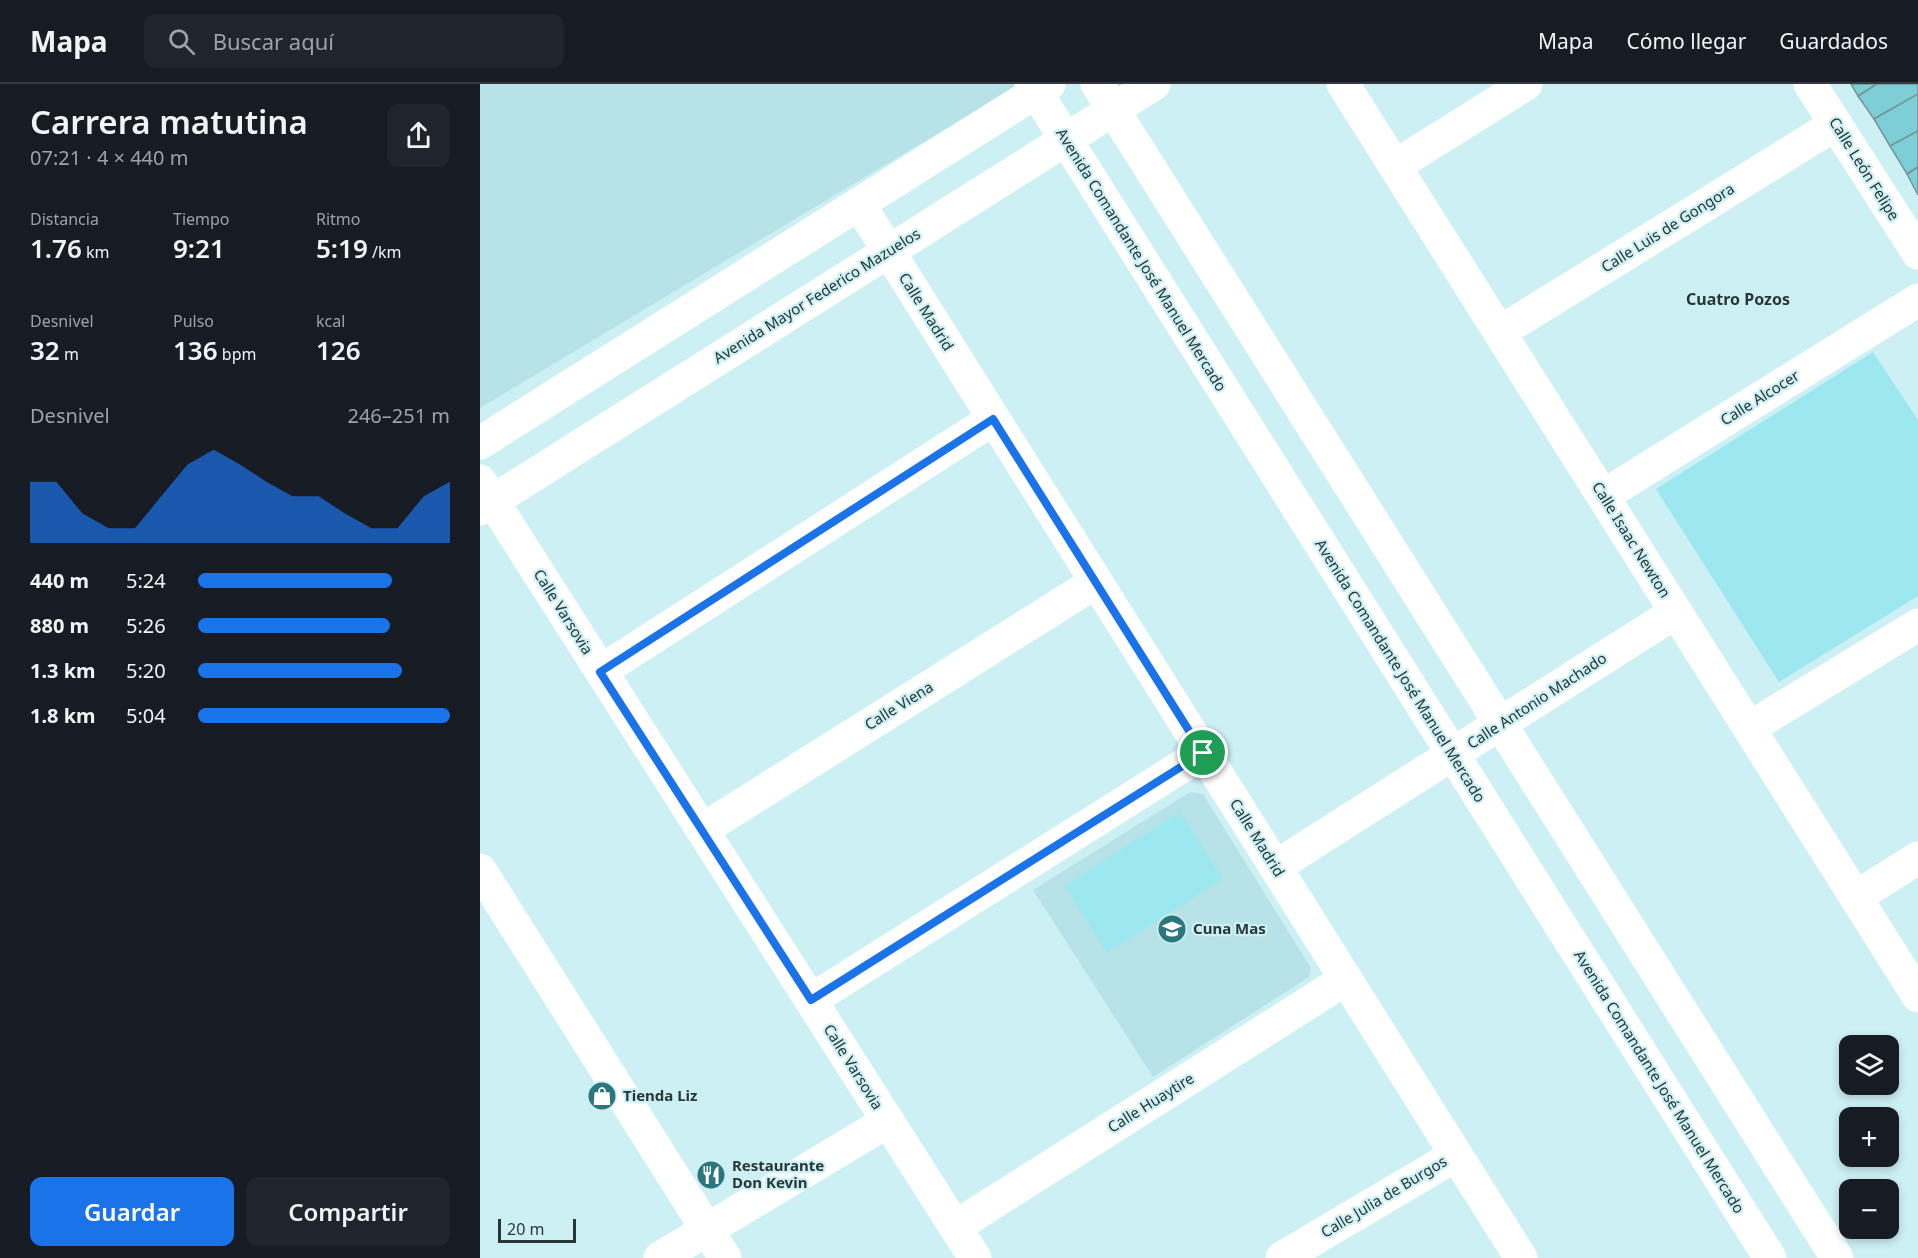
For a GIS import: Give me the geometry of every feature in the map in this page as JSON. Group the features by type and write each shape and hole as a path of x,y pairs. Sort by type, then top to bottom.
{"street":[{"name":"Avenida Mayor Federico Mazuelos","path":"484,497 888,251 1066,139 1105,97 1154,84"},
{"name":"Calle Isaac Newton","path":"1343,84 1918,996"},
{"path":"1395,166 1526,84"},
{"name":"Calle León Felipe","path":"1810,84 1918,253"},
{"path":"480,443 859,204 1038,87"},
{"name":"Avenida Comandante José Manuel Mercado","path":"1038,87 1066,139 1770,1258"},
{"path":"1105,97 1837,1258"},
{"name":"Calle Luis de Gongora","path":"1500,332 1836,124"},
{"name":"Calle Madrid","path":"859,204 1521,1258"},
{"name":"Calle Alcocer","path":"1603,496 1918,300"},
{"path":"600,672 993,419"},
{"name":"Calle Varsovia","path":"484,497 702,830 975,1258"},
{"name":"Calle Viena","path":"702,830 1096,582"},
{"name":"Calle Antonio Machado","path":"1275,867 1676,612"},
{"path":"1749,728 1918,625"},
{"path":"811,1000 1203,753"},
{"path":"1856,897 1918,858"},
{"path":"480,870 725,1258"},
{"name":"Calle Huaytire","path":"955,1227 1346,979"},
{"path":"660,1258 888,1120"},
{"name":"Calle Julia de Burgos","path":"1282,1258 1456,1155"}],"shaded area":[{"path":"480,84 1020,84 480,408"},
{"path":"1873,352 1918,420 1918,596 1779,682 1656,489"},
{"name":"Cuna Mas","path":"1190,792 1203,794 1311,968 1309,977 1153,1077 1033,890"},
{"path":"1180,812 1223,879 1107,953 1064,886"}],"building":[{"path":"1851,84 1877,84 1858,96"},
{"path":"1877,84 1918,84 1918,94 1874,119 1858,96"},
{"path":"1918,94 1918,131 1890,146 1874,119"},
{"path":"1918,131 1918,167 1907,174 1890,146"},
{"path":"1918,167 1918,195 1907,174"}],"place":[{"name":"Cuna Mas","path":"1172,929"},
{"name":"Tienda Liz","path":"602,1096"},
{"name":"Restaurante Don Kevin","path":"711,1175"}],"district":[{"name":"Cuatro Pozos","path":"1738,299"}],"route":[{"path":"993,419 1203,753 811,1000 600,672 993,419"}]}
